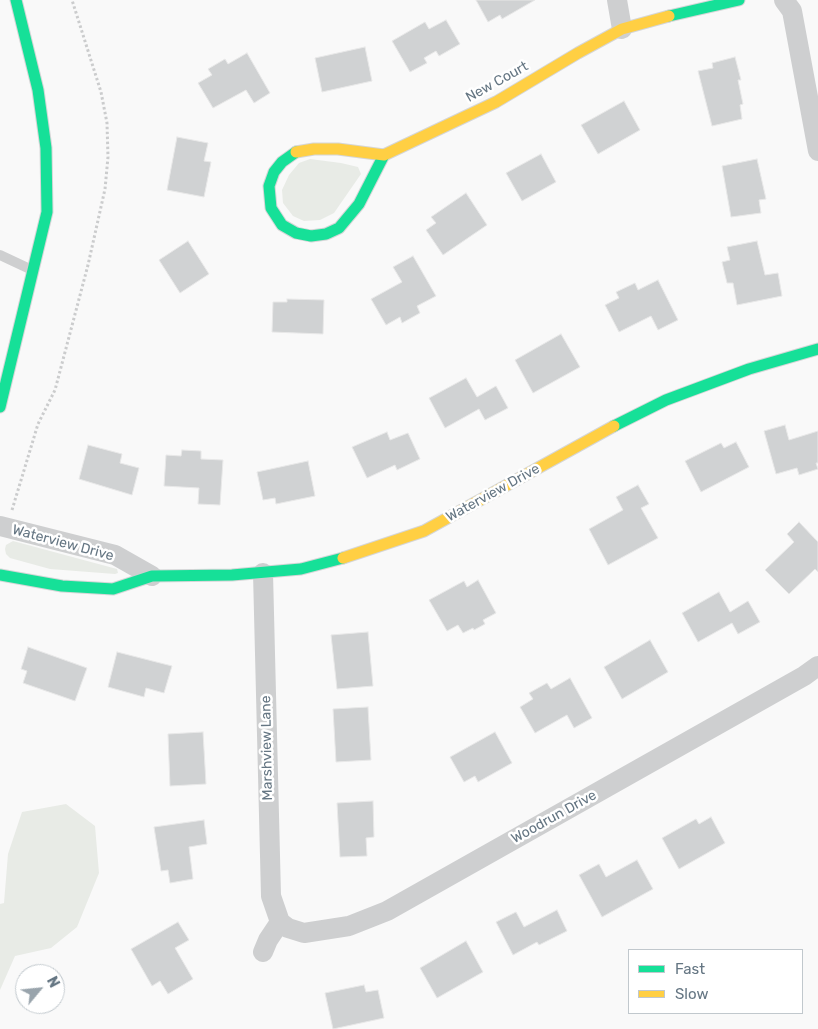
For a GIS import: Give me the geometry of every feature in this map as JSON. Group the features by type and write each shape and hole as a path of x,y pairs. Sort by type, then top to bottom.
{"street":[{"path":"0,407 47,212 46,148 38,90 16,0"},
{"path":"617,0 622,29"},
{"name":"New Court","path":"384,155 496,102 578,52 622,29 739,0"},
{"path":"784,0 792,11 818,151"},
{"path":"314,149 338,149 384,155 359,204 339,228 326,234 311,236 296,233 282,225 271,208 269,186 274,172 294,152 314,149"},
{"name":"Waterview Drive","path":"0,575 62,586 113,589 152,576 232,575 301,569 359,554 424,531 589,439 666,400 749,369 818,349"},
{"name":"Waterview Drive","path":"4,527 115,555 152,576"},
{"name":"Marshview Lane","path":"262,573 271,896 280,922"},
{"name":"Woodrun Drive","path":"280,922 288,928 304,933 349,926 387,911 804,676 818,666"},
{"path":"263,952 268,940 280,922"}],"lane":[{"path":"0,255 33,270"}],"path":[{"path":"4,527 38,424 55,390 88,265 105,189 108,157 107,124 101,92 72,0"}],"shaded area":[{"path":"310,159 358,167 361,174 334,213 320,220 304,221 293,216 283,203 282,190 289,175 299,163"},
{"path":"13,541 117,569 118,573 50,569 10,558 6,554 5,549 6,545"},
{"path":"66,804 95,826 99,873 77,927 51,948 15,956 0,990 0,904 4,903 8,854 22,812"}],"building":[{"path":"476,0 535,0 502,19 500,15 488,22"},
{"path":"446,20 460,44 439,56 436,51 424,58 427,63 410,72 392,41 425,22 429,29"},
{"path":"365,47 372,81 322,92 315,58"},
{"path":"247,53 270,93 254,103 246,90 213,108 198,83 212,75 208,69 225,59 228,64"},
{"path":"735,57 741,80 738,80 743,104 740,105 742,119 712,126 698,71 713,68 712,63"},
{"path":"624,101 640,130 598,154 581,125"},
{"path":"177,137 208,143 204,161 211,162 204,197 167,190"},
{"path":"541,154 556,182 522,201 506,173"},
{"path":"757,159 766,199 759,200 761,213 731,217 722,166"},
{"path":"466,193 487,225 443,255 426,230 436,223 431,217"},
{"path":"188,241 209,274 180,293 159,260"},
{"path":"757,241 765,275 778,273 782,296 737,305 733,283 727,283 722,262 730,260 727,247"},
{"path":"413,256 436,296 417,306 420,313 402,323 400,317 386,325 371,299 402,282 393,267"},
{"path":"658,280 678,320 658,330 651,316 619,332 605,305 619,298 616,292 635,283 638,290"},
{"path":"287,299 324,300 323,334 272,332 273,302 287,302"},
{"path":"561,334 580,367 533,393 515,360"},
{"path":"466,378 477,397 496,386 508,408 485,420 479,409 445,428 429,398"},
{"path":"785,425 789,440 818,431 818,463 816,463 818,469 799,475 797,468 776,474 764,431"},
{"path":"387,432 390,440 408,433 420,459 397,470 395,465 367,478 352,447"},
{"path":"736,442 749,467 701,492 685,461 721,443 724,448"},
{"path":"88,445 122,454 120,463 139,468 132,495 79,479"},
{"path":"182,450 201,451 201,459 223,460 220,505 198,504 199,488 164,486 166,455 181,456"},
{"path":"308,461 315,496 276,504 275,498 263,500 257,472"},
{"path":"638,485 649,504 641,508 658,538 608,565 589,529 623,510 616,497"},
{"path":"799,522 818,542 818,572 815,569 789,594 765,570 794,542 787,534"},
{"path":"478,580 496,613 483,620 485,624 474,630 473,628 463,633 458,625 447,631 429,600 464,581 467,587"},
{"path":"719,592 730,612 748,601 760,622 738,634 732,623 698,642 682,613"},
{"path":"368,632 373,686 337,689 331,635"},
{"path":"650,640 668,672 622,699 604,667"},
{"path":"28,647 87,668 75,701 23,683 27,671 21,669"},
{"path":"117,652 172,666 164,693 146,688 144,697 108,687"},
{"path":"570,678 592,718 574,728 567,715 535,733 520,707 533,699 529,693 547,683 551,689"},
{"path":"368,707 371,760 336,762 333,709"},
{"path":"203,732 206,784 170,786 168,734"},
{"path":"495,732 512,763 478,782 475,776 464,782 450,757"},
{"path":"373,801 374,837 366,838 367,856 340,857 337,803"},
{"path":"711,817 725,843 679,869 662,838 696,819 699,824"},
{"path":"204,820 207,844 189,847 193,879 170,883 168,870 161,871 154,827"},
{"path":"637,860 653,889 602,917 579,875 599,864 606,877"},
{"path":"557,910 567,931 539,945 537,942 513,955 496,922 516,912 524,927"},
{"path":"178,922 189,940 175,948 193,979 168,994 160,981 152,986 131,949"},
{"path":"466,941 483,972 437,998 420,968"},
{"path":"364,985 366,992 378,990 384,1018 333,1029 325,993"}],"traffic: fast":[{"path":"0,407 47,212 46,148 38,90 16,0"},
{"path":"669,16 739,0"},
{"path":"296,152 282,162 274,172 269,186 271,208 282,225 296,233 311,236 326,234 339,228 359,204 384,155"},
{"path":"614,426 666,400 749,369 818,349"},
{"path":"0,575 62,586 113,589 152,576 232,575 301,569 343,558"}],"traffic: slow":[{"path":"296,152 314,149 338,149 384,155 496,102 622,29 669,16"},
{"path":"343,558 424,531 614,426"}]}
